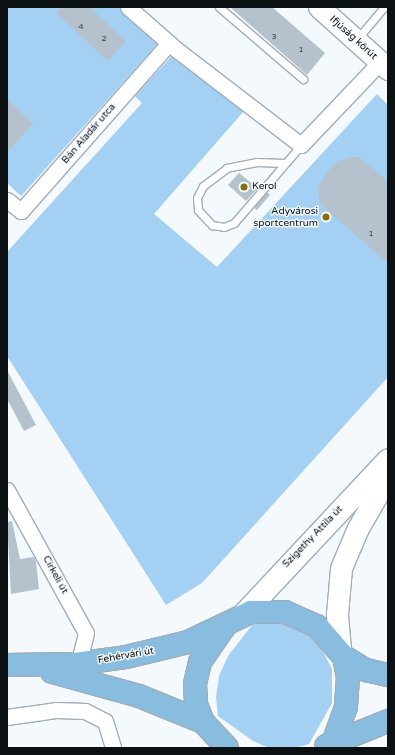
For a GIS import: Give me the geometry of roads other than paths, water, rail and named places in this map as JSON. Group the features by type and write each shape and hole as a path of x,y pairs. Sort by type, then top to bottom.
{"main road":[{"name":"Fehérvári út","path":"14,665 78,664 162,650 257,612 285,612 317,626 342,653 366,670 388,675"},
{"name":"Fehérvári út","path":"222,745 203,722 196,704 195,684 200,662 233,621"},
{"path":"327,745 346,706 348,678 342,653"},
{"name":"Fehérvári út","path":"14,665 104,685 203,722"},
{"path":"327,745 388,721"}],"street":[{"path":"128,7 169,43 301,145 384,66"},
{"name":"Ifjúság körút","path":"319,7 384,66"},
{"name":"Bán Aladár utca","path":"7,200 21,211 169,43"},
{"name":"Szigethy Attila út","path":"233,621 388,459"},
{"path":"342,653 337,614 341,568 358,528 388,476"},
{"name":"Cirkeli út","path":"7,490 86,633 78,664"},
{"path":"7,717 56,710 86,711 105,721 113,748"}],"lane":[{"path":"219,7 303,79"},
{"path":"356,40 384,7"},
{"path":"284,163 257,162 227,168 203,186 197,198 198,210 212,226 224,227 234,223 301,145"}],"place":[{"name":"Kerol","path":"244,187"},
{"name":"Adyvárosi sportcentrum","path":"326,217"}]}
